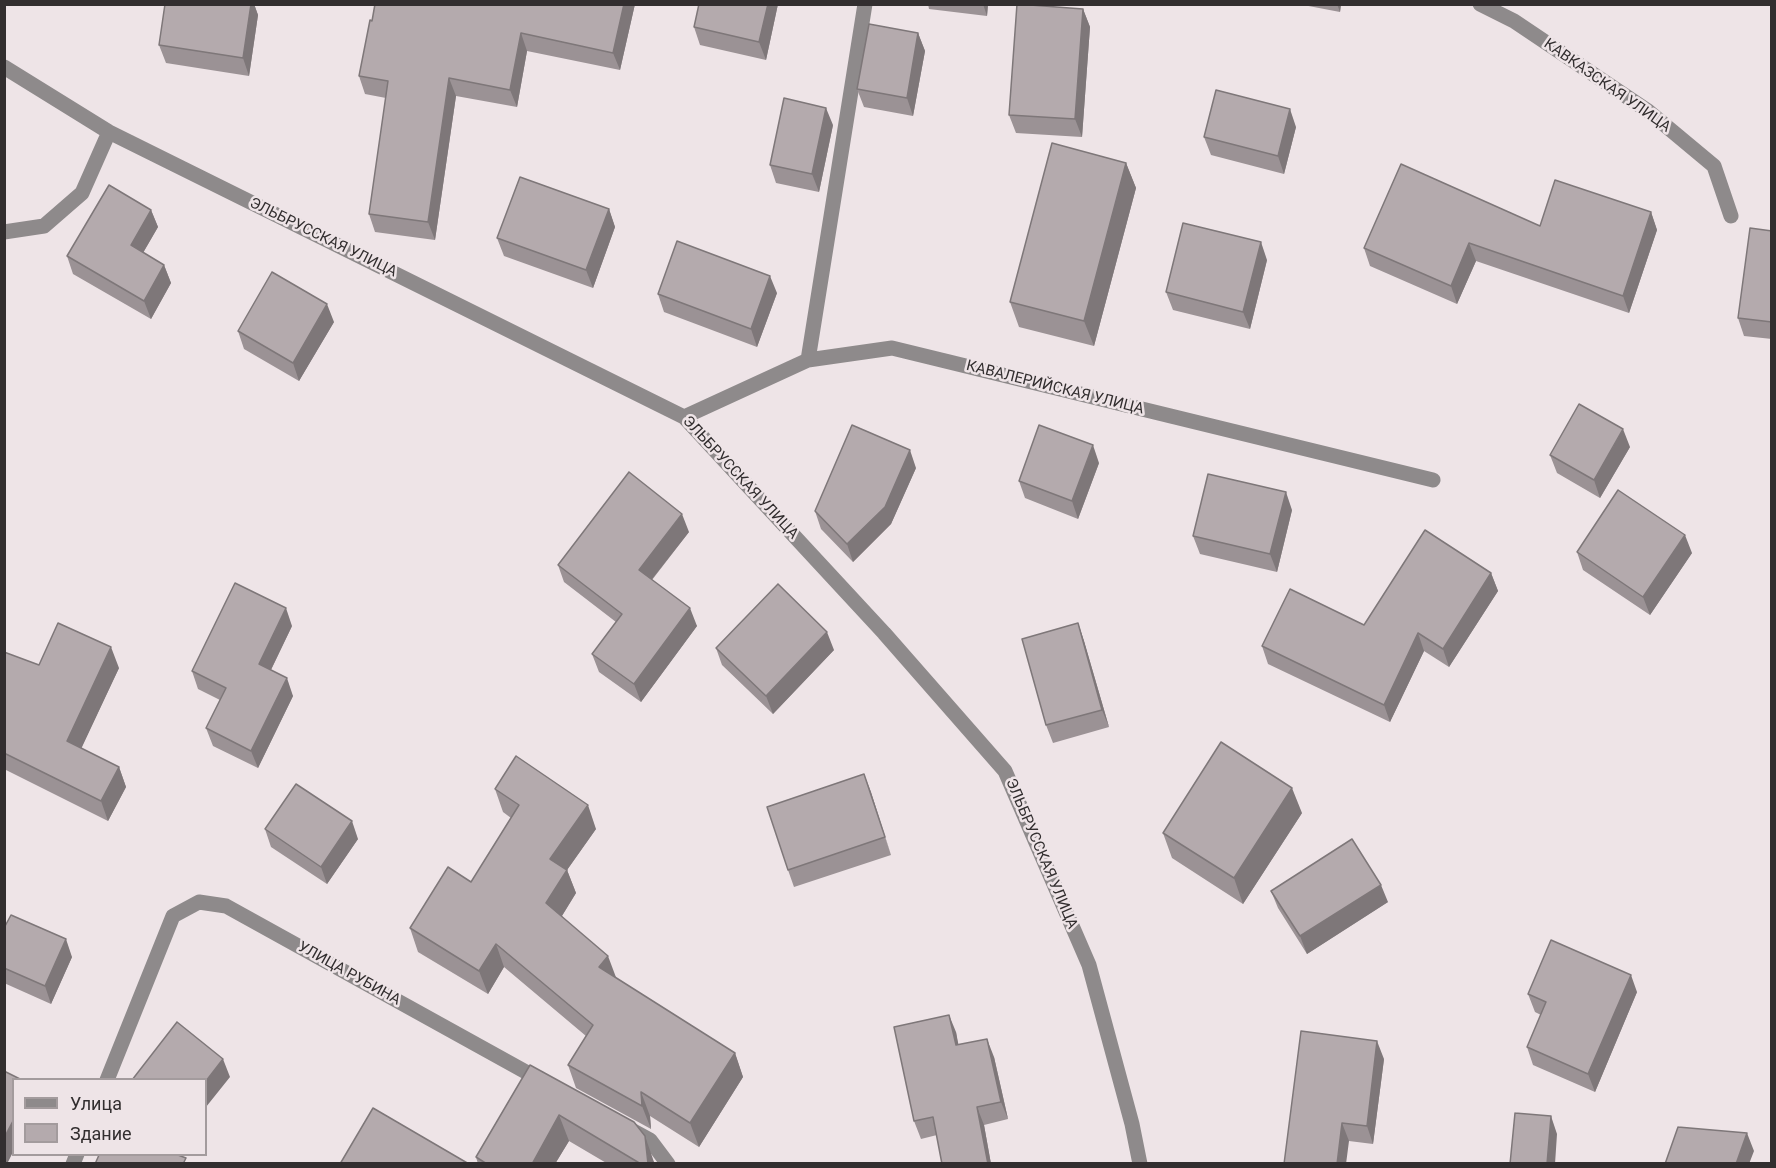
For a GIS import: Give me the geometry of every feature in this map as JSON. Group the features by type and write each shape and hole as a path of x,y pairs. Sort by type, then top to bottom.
{"street":[{"path":"808,360 865,4"},
{"name":"КАВКАЗСКАЯ УЛИЦА","path":"1480,4 1514,21 1648,111 1714,166 1731,216"},
{"name":"ЭЛЬБРУССКАЯ УЛИЦА","path":"4,67 109,132 684,417 884,633 1005,771 1089,965 1132,1124 1140,1164"},
{"path":"4,232 44,226 81,193 109,132"},
{"name":"КАВАЛЕРИЙСКАЯ УЛИЦА","path":"684,417 808,360 892,348 1434,480"},
{"name":"УЛИЦА РУБИНА","path":"108,1078 173,916 199,902 226,906 557,1089"},
{"path":"619,1123 650,1140 668,1164"}],"building":[{"path":"165,4 251,4 243,58 159,45"},
{"path":"375,4 624,4 613,53 521,33 510,90 449,78 428,222 369,214 388,81 359,76"},
{"path":"699,4 768,4 759,42 694,27"},
{"path":"1017,4 1083,9 1075,119 1009,115"},
{"path":"869,24 918,33 907,98 857,89"},
{"path":"1216,90 1290,109 1278,156 1204,137"},
{"path":"784,98 826,108 812,174 770,165"},
{"path":"1052,143 1126,163 1084,321 1010,302"},
{"path":"1401,164 1540,226 1555,180 1651,212 1623,296 1469,243 1451,286 1364,248"},
{"path":"520,177 609,209 586,270 497,238"},
{"path":"109,185 151,210 131,245 164,265 144,301 67,256"},
{"path":"1183,223 1261,242 1243,312 1166,292"},
{"path":"1750,228 1772,231 1772,322 1738,318"},
{"path":"677,241 770,276 751,329 658,294"},
{"path":"272,272 327,304 293,363 238,331"},
{"path":"1579,404 1623,429 1594,480 1550,455"},
{"path":"852,425 910,450 885,507 847,544 815,511"},
{"path":"1039,425 1093,445 1072,501 1019,481"},
{"path":"629,472 682,514 639,570 690,608 634,684 592,654 622,614 558,565"},
{"path":"1208,474 1286,492 1270,554 1193,536"},
{"path":"1618,490 1685,535 1643,597 1577,552"},
{"path":"1425,530 1491,573 1443,649 1418,633 1384,705 1262,646 1290,589 1364,625"},
{"path":"235,583 286,608 259,664 287,678 251,751 206,728 226,688 192,671"},
{"path":"778,584 827,632 766,696 716,648"},
{"path":"58,623 111,647 67,741 119,767 101,801 4,753 4,652 39,665"},
{"path":"1078,623 1102,710 1046,725 1022,639"},
{"path":"1221,742 1292,788 1234,878 1163,833"},
{"path":"516,756 588,805 550,859 567,870 546,903 608,956 599,967 735,1053 690,1123 641,1092 642,1106 568,1065 593,1025 496,944 479,971 410,928 448,867 471,882 519,805 495,789"},
{"path":"864,774 885,837 788,870 767,807"},
{"path":"296,784 352,821 321,867 265,829"},
{"path":"1352,839 1381,885 1300,936 1271,891"},
{"path":"11,915 66,939 45,986 4,968 4,928"},
{"path":"1551,940 1631,975 1588,1074 1527,1047 1546,1002 1528,994"},
{"path":"949,1015 956,1045 987,1039 1001,1102 977,1107 988,1164 942,1164 933,1117 914,1121 894,1027"},
{"path":"177,1022 223,1059 207,1080 134,1078"},
{"path":"1301,1031 1377,1041 1367,1126 1342,1123 1337,1164 1284,1164"},
{"path":"530,1065 634,1122 645,1136 648,1164 641,1164 559,1115 532,1164 487,1164 476,1157"},
{"path":"4,1071 18,1078 12,1078 12,1123 4,1138"},
{"path":"373,1108 469,1164 340,1164"},
{"path":"1515,1113 1551,1116 1547,1164 1510,1164"},
{"path":"1678,1127 1747,1133 1736,1164 1665,1164"},
{"path":"99,1156 181,1156 186,1158 183,1164 95,1164"}]}
